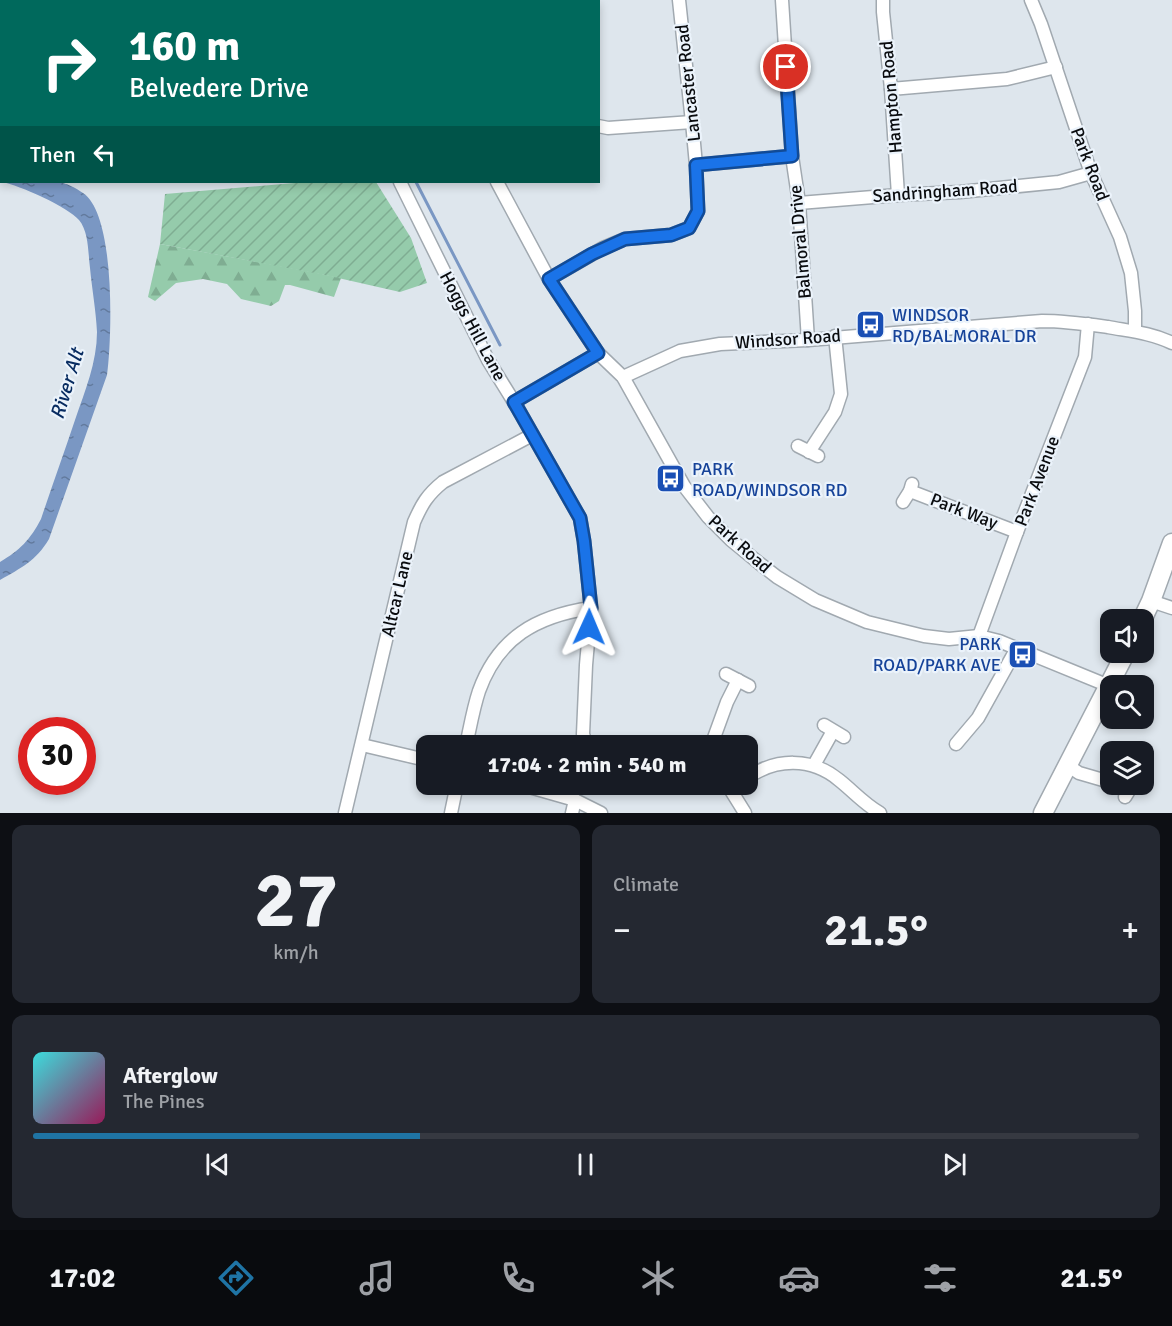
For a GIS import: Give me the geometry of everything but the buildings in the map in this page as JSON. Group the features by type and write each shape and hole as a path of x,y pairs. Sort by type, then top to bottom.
{"street":[{"path":"144,0 179,0"},
{"name":"Lancaster Road","path":"549,279 603,248 625,239 671,235 689,228 698,211 696,165 679,0"},
{"name":"Balmoral Drive","path":"782,0 792,156 799,203 808,340"},
{"name":"Hampton Road","path":"883,0 898,195"},
{"name":"Park Road","path":"1032,0 1091,174 1120,237 1131,273 1135,331"},
{"path":"891,89 1007,79 1056,67"},
{"path":"600,126 608,128 692,122"},
{"path":"696,165 792,156"},
{"name":"Sandringham Road","path":"799,203 960,192 1059,182 1091,174"},
{"name":"Hoggs Hill Lane","path":"400,183 488,360 580,518 591,608 583,735"},
{"name":"Park Road","path":"498,183 549,279 598,353 623,377 684,486 708,517 731,540 768,570 815,600 867,622 924,636 949,639 979,636 999,641 1100,682"},
{"name":"Windsor Road","path":"623,377 680,351 720,344 808,340 1042,321 1064,321 1135,331 1172,343"},
{"name":"Park Avenue","path":"979,636 1085,357 1088,324"},
{"path":"808,452 835,412 842,394 836,336"},
{"path":"514,402 598,353"},
{"name":"Altcar Lane","path":"345,813 414,522 423,502 443,482 532,435"},
{"name":"Park Way","path":"903,502 911,487 1017,532"},
{"path":"1147,609 1172,543"},
{"path":"1151,601 1172,608"},
{"path":"469,735 478,694 493,660 503,649 529,627 571,611 591,608"},
{"path":"956,744 978,718 1017,648"},
{"path":"715,735 727,702 743,683 726,674"},
{"path":"1043,813 1100,703"},
{"path":"814,765 834,731"},
{"path":"362,745 416,758"},
{"path":"758,771 788,762 814,765 833,775 880,813"},
{"path":"1067,765 1079,772 1100,779"},
{"path":"451,813 455,795"},
{"path":"558,795 576,800 601,813"},
{"path":"736,795 745,813"},
{"path":"572,813 576,800"}],"green space":[{"path":"294,183 377,183 411,238 427,283 400,292 325,275 160,244 165,194"},
{"path":"160,244 341,278 334,297 285,285 279,301 271,306 241,299 227,284 203,279 176,283 155,301 148,297"}],"water":[{"path":"6,183 64,183 83,193 94,206 106,251 110,334 107,375 49,539 33,558 0,580 0,562 24,544 41,519 90,376 97,332 85,230 79,220 54,203"}],"waterway":[{"path":"417,183 500,345"}],"place":[{"name":"WINDSOR RD/BALMORAL DR","path":"871,325"},
{"name":"PARK ROAD/WINDSOR RD","path":"671,479"},
{"name":"PARK ROAD/PARK AVE","path":"1022,654"}],"route":[{"path":"589,627 591,608 580,518 514,402 598,353 549,279 603,248 625,239 671,235 689,228 698,211 696,165 792,156 786,67"}],"water label":[{"name":"River Alt","path":"67,384"}]}
